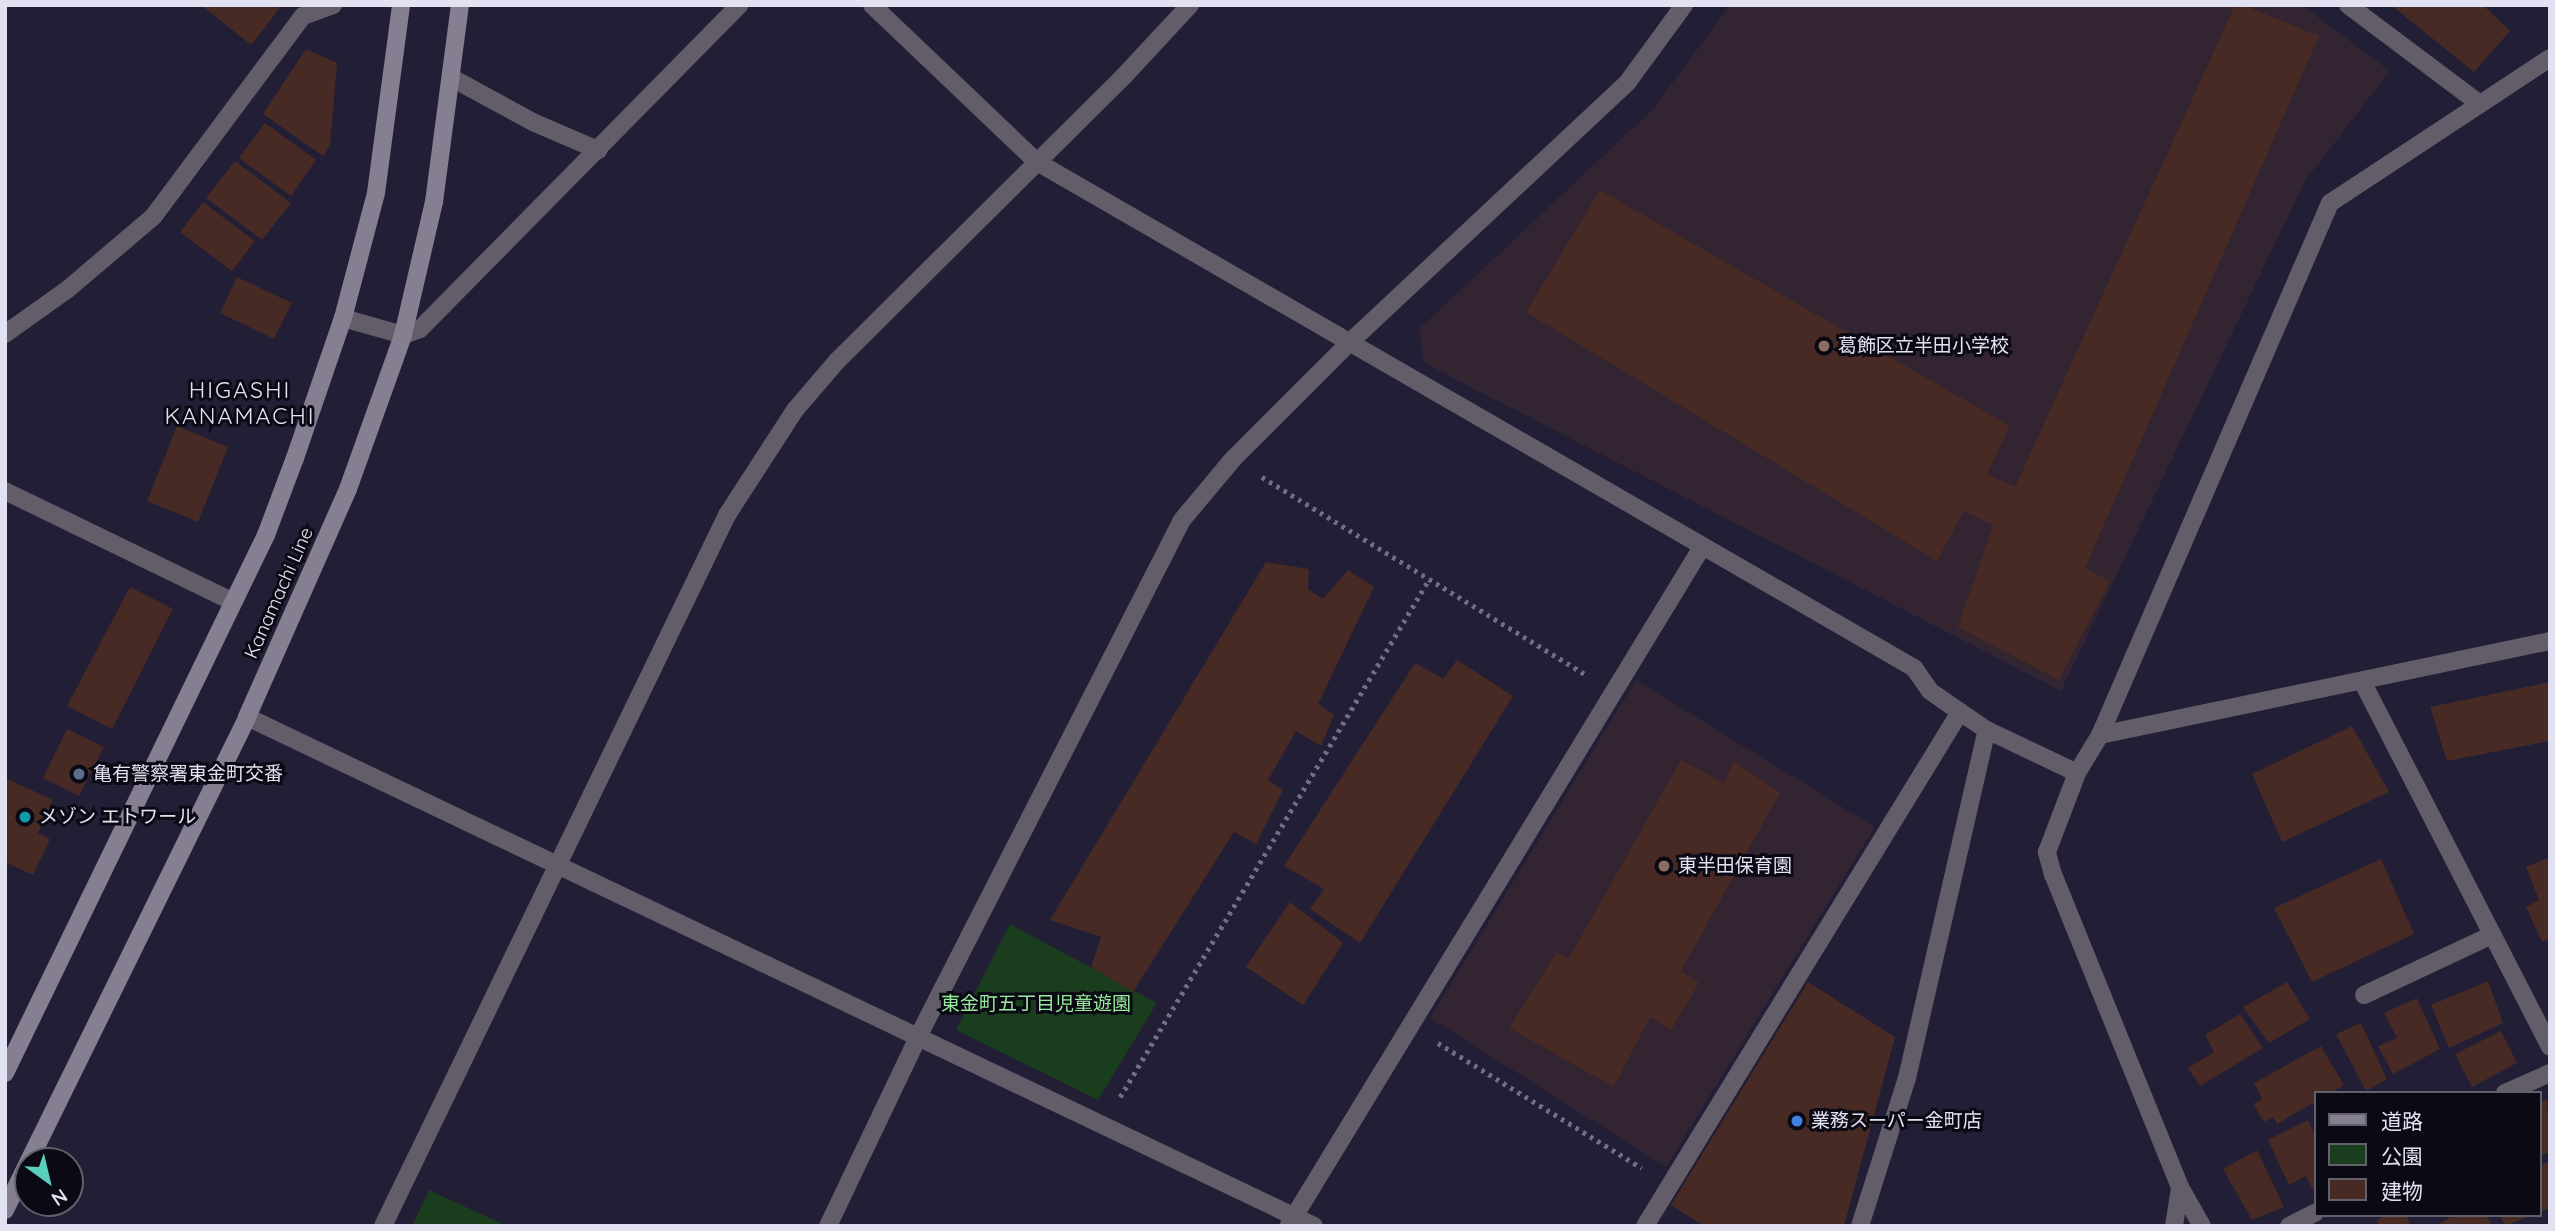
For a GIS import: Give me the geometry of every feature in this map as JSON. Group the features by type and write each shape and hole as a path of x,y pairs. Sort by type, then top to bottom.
{"main road":[{"name":"Kanamachi Line","path":"5,1073 276,509 343,318 376,193 401,5"},
{"name":"Kanamachi Line","path":"36,1147 247,717 348,489 403,335 434,202 460,5"},
{"name":"Kanamachi Line","path":"5,1210 14,1192"}],"street":[{"path":"5,334 68,289 153,216 303,16 333,5"},
{"path":"343,318 403,335 420,329 740,5"},
{"path":"872,5 1037,162 1348,344 1914,668 1930,691 1987,730 2077,773"},
{"path":"383,1226 727,515 795,410 836,362 1170,29 1190,5"},
{"path":"828,1226 919,1035 1182,520 1233,458 1348,344 1627,83 1684,5"},
{"path":"2348,5 2480,104"},
{"path":"2203,1226 2180,1187 2057,887 2046,852 2077,773 2100,735 2330,203 2550,58"},
{"path":"452,78 535,123 598,150"},
{"path":"5,491 232,601"},
{"path":"1291,1221 1702,547"},
{"path":"2100,735 2550,641"},
{"path":"2362,681 2550,1047"},
{"path":"1645,1226 1960,712"},
{"path":"247,717 919,1035 1291,1221 1314,1226"},
{"path":"1860,1226 1908,1079 1987,730"},
{"path":"2364,995 2492,935"},
{"path":"2510,1091 2550,1073"},
{"path":"2174,1226 2180,1187"},
{"path":"2289,1226 2314,1214"}],"path":[{"path":"1233,458 1428,581 1614,691"},
{"path":"1103,1125 1428,581"},
{"path":"1410,1026 1670,1185"}],"shaded area":[{"name":"葛飾区立半田小学校","path":"1730,5 2302,5 2390,71 2305,181 2061,691 1424,363 1419,329 1653,109"},
{"path":"1636,680 1875,827 1666,1167 1430,1018"}],"green space":[{"name":"東金町五丁目児童遊園","path":"1010,924 1157,1003 1098,1100 956,1030"},
{"path":"429,1190 507,1226 412,1226"}],"building":[{"path":"201,5 277,5 280,8 251,45"},
{"path":"2235,5 2243,5 2319,36 2085,568 2110,581 2059,680 1958,627 1993,525 1964,511 1937,561 1526,312 1600,190 2010,426 1987,474 2015,487"},
{"path":"2391,5 2483,5 2510,31 2474,72"},
{"path":"306,49 337,63 330,146 323,156 263,114"},
{"path":"265,123 316,160 291,196 239,158"},
{"path":"235,161 291,203 262,240 206,198"},
{"path":"203,202 255,241 232,271 180,232"},
{"path":"237,277 292,303 274,339 220,313"},
{"path":"177,426 228,447 198,522 147,501"},
{"path":"1266,562 1309,569 1308,589 1323,599 1348,570 1374,587 1318,704 1334,715 1321,746 1296,731 1268,780 1283,790 1256,844 1234,832 1133,992 1091,967 1101,937 1050,920"},
{"path":"130,587 173,609 112,729 67,706"},
{"path":"1457,660 1513,696 1360,943 1310,909 1324,889 1284,866 1415,663 1443,679"},
{"path":"2550,682 2550,741 2447,761 2430,707"},
{"path":"2352,726 2389,792 2282,842 2252,774"},
{"path":"67,729 104,747 79,796 43,778"},
{"path":"1681,760 1724,783 1734,761 1780,793 1681,971 1699,983 1671,1030 1650,1017 1614,1087 1509,1028 1556,953 1569,958"},
{"name":"メゾン エトワール","path":"5,778 53,800 38,833 50,839 33,875 5,862"},
{"path":"2550,857 2550,939 2542,942 2526,907 2539,900 2526,867"},
{"path":"2381,859 2414,934 2312,982 2274,908"},
{"path":"1290,902 1343,943 1303,1005 1246,967"},
{"path":"2488,981 2503,1023 2449,1048 2431,1005"},
{"name":"業務スーパー金町店","path":"1808,982 1895,1037 1844,1226 1704,1226 1671,1205"},
{"path":"2287,982 2310,1019 2269,1043 2243,1007"},
{"path":"2417,998 2440,1049 2393,1074 2378,1046 2397,1038 2384,1013"},
{"path":"2240,1014 2263,1048 2200,1086 2188,1068 2214,1052 2205,1035"},
{"path":"2361,1023 2387,1079 2366,1091 2336,1034"},
{"path":"2501,1031 2517,1063 2472,1087 2455,1054"},
{"path":"2321,1046 2344,1085 2334,1091 2314,1091 2314,1103 2277,1124 2273,1117 2264,1122 2253,1104 2262,1099 2254,1083"},
{"path":"2547,1099 2550,1152 2541,1155 2541,1103"},
{"path":"2308,1120 2314,1132 2314,1192 2306,1176 2289,1185 2268,1140"},
{"path":"2257,1150 2284,1207 2252,1220 2223,1169"},
{"path":"2550,1161 2550,1208 2541,1211 2541,1165"},
{"path":"2382,1217 2407,1217 2411,1226 2379,1226 2377,1220"},
{"path":"2451,1217 2487,1217 2492,1226 2435,1226"},
{"path":"2501,1217 2527,1217 2505,1226"}],"place":[{"name":"葛飾区立半田小学校","path":"1824,346"},
{"name":"亀有警察署東金町交番","path":"79,774"},
{"name":"メゾン エトワール","path":"25,817"},
{"name":"東半田保育園","path":"1664,866"},
{"name":"業務スーパー金町店","path":"1797,1121"}],"district":[{"name":"HIGASHI KANAMACHI","path":"240,403"}]}
